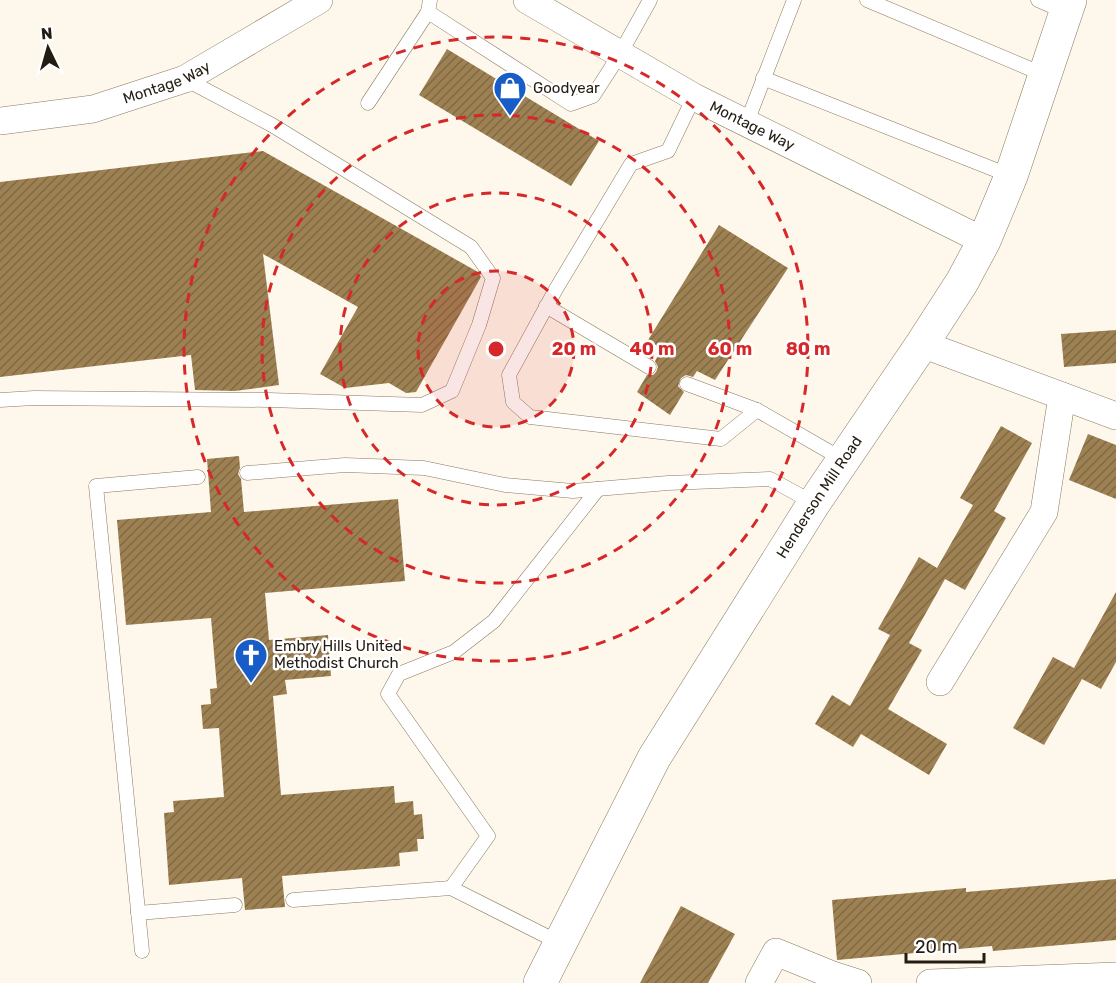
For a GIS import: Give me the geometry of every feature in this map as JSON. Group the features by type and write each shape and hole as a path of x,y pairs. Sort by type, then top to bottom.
{"street":[{"name":"Montage Way","path":"0,122 93,108 185,79 319,0"},
{"name":"Montage Way","path":"527,0 694,97 984,241"},
{"name":"Henderson Mill Road","path":"540,983 654,758 842,459 962,282 984,241 1011,176 1045,75 1058,4"},
{"path":"922,344 1116,416"},
{"path":"940,682 1044,512 1062,396"},
{"path":"759,983 776,952 858,983"},
{"path":"930,983 1116,976"}],"lane":[{"path":"368,103 429,6 571,104 593,96 650,0"},
{"path":"747,122 794,0"},
{"path":"867,0 1045,75"},
{"path":"763,78 1011,176"},
{"path":"0,400 34,398 269,400 422,405 452,391 479,326 493,278 471,247 272,125 185,79"},
{"path":"694,97 668,151 631,164 546,306 509,375 513,402 530,417 721,439 757,410"},
{"path":"546,306 649,368"},
{"path":"687,384 757,410 842,459"},
{"path":"247,473 345,465 424,468 505,485 573,491 668,483 770,479 814,503"},
{"path":"142,951 96,486 198,477"},
{"path":"451,888 488,836 388,694 399,674 454,652 494,621 598,489"},
{"path":"293,900 451,888 560,943"},
{"path":"138,913 235,905"}],"building":[{"path":"447,49 599,141 571,186 419,95"},
{"path":"263,151 478,272 481,277 416,392 406,393 389,383 345,388 320,374 358,307 263,254 279,385 235,391 195,390 191,355 0,377 0,182"},
{"path":"719,225 788,268 715,380 697,371 693,377 686,375 681,378 678,386 684,392 670,415 637,392 647,375 653,375 656,372 658,367 655,361 662,349 648,340"},
{"path":"1116,330 1116,363 1064,367 1061,334"},
{"path":"1001,426 1032,443 994,511 1006,518 965,590 945,579 909,643 922,650 888,709 947,744 929,775 861,734 853,747 815,724 832,695 850,706 890,635 878,629 919,557 937,568 973,505 960,498"},
{"path":"1088,434 1116,445 1116,499 1069,480"},
{"name":"Embry Hills United Methodist Church","path":"239,456 238,474 241,479 244,512 398,499 405,581 265,593 269,640 328,635 331,676 285,680 287,694 273,696 281,795 394,786 395,803 413,801 414,815 422,814 424,839 417,839 418,851 399,853 400,866 282,876 285,907 245,910 242,878 169,885 164,813 174,812 173,801 224,797 219,728 203,729 201,705 211,704 210,689 217,688 211,618 126,625 117,520 211,512 207,459"},
{"path":"1116,592 1116,662 1101,689 1082,679 1044,745 1013,728 1053,657 1074,668"},
{"path":"1116,879 1116,940 993,951 992,946 837,960 832,900 966,888 966,892"},
{"path":"681,906 735,934 708,983 640,983"}],"place":[{"name":"Goodyear","path":"510,117"},
{"name":"Embry Hills United Methodist Church","path":"251,684"}]}
